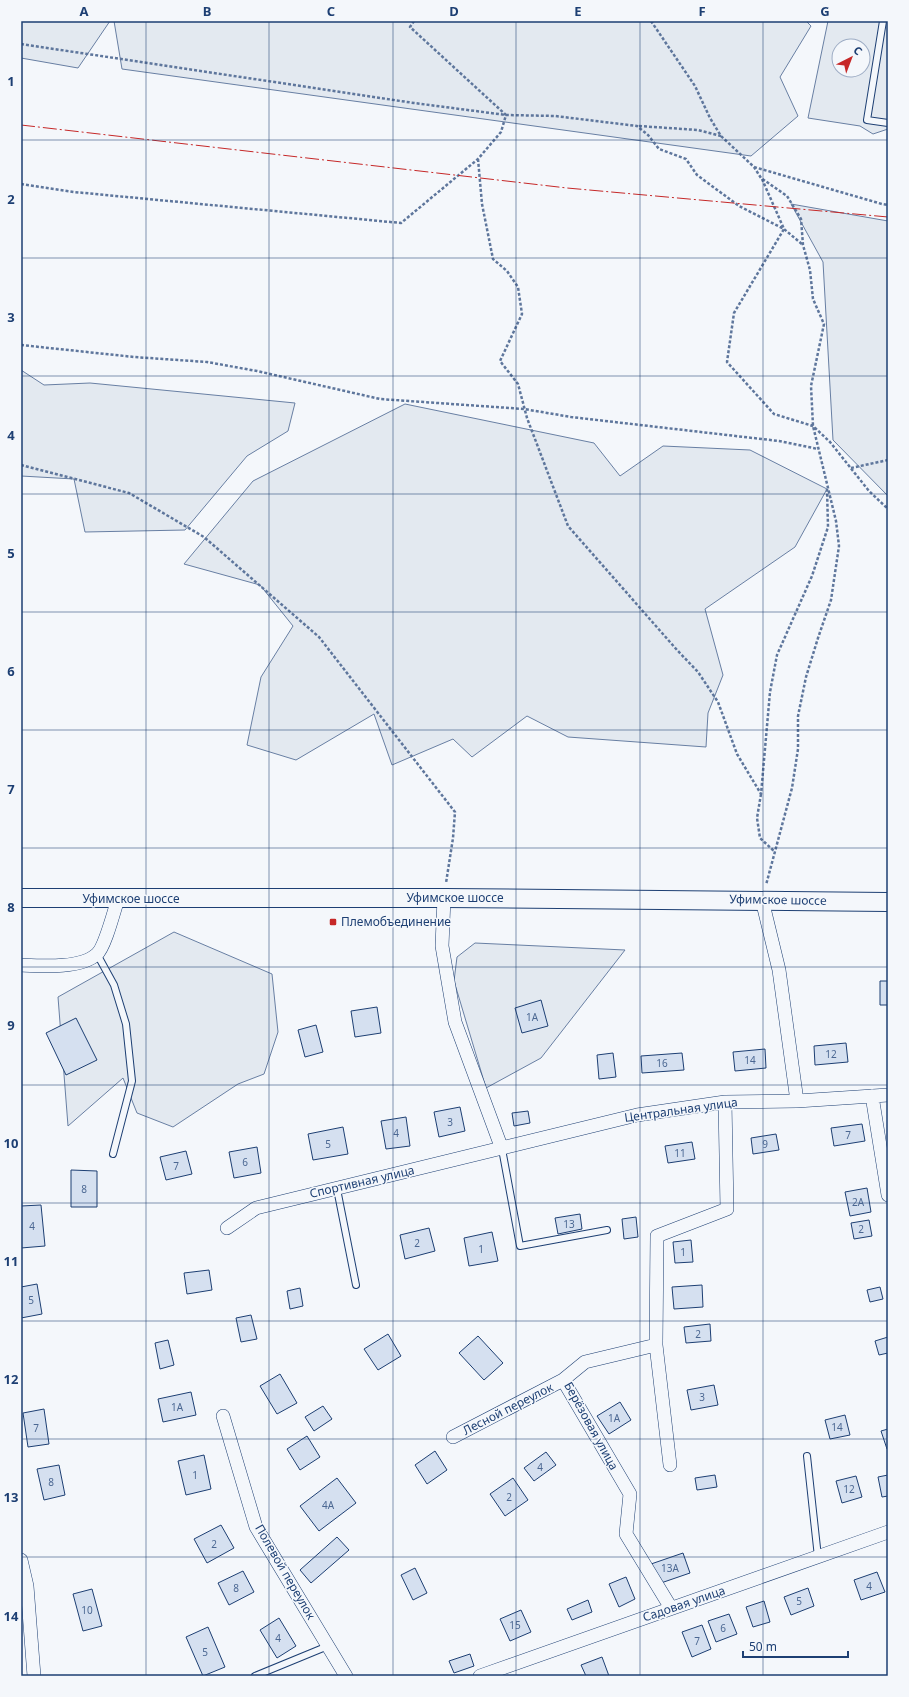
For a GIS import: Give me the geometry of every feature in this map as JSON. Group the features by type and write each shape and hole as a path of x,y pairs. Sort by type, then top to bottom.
{"main road":[{"name":"Уфимское шоссе","path":"21,898 444,898 888,902"}],"street":[{"path":"444,898 442,946 455,1022 502,1149"},
{"path":"21,966 56,966 78,963 97,954 108,933 118,899"},
{"path":"762,900 779,970 797,1101"},
{"name":"Центральная улица","path":"502,1149 637,1115 725,1102 797,1101 888,1095"},
{"path":"872,1096 888,1195"},
{"path":"670,1465 656,1345 657,1236 727,1209 725,1102"},
{"name":"Спортивная улица","path":"227,1228 256,1208 502,1149"},
{"name":"Берёзовая улица","path":"656,1345 585,1362 563,1380 630,1494 626,1534 671,1608"},
{"name":"Лесной переулок","path":"453,1437 563,1380"},
{"name":"Полевой переулок","path":"223,1416 256,1527 346,1676"},
{"name":"Садовая улица","path":"480,1676 888,1532"},
{"path":"21,1560 27,1586 34,1676"}],"lane":[{"path":"883,21 867,120 888,123"},
{"path":"97,954 114,985 126,1024 132,1081 113,1154"},
{"path":"502,1149 520,1246 607,1230"},
{"path":"337,1189 356,1285"},
{"path":"807,1456 818,1557"},
{"path":"255,1676 328,1646"}],"path":[{"path":"414,21 410,26 506,115"},
{"path":"652,21 696,86 710,118 721,136 754,166 784,228"},
{"path":"21,44 414,103 506,115 555,116 638,126 698,130 721,136"},
{"path":"21,184 74,192 400,223 478,159 501,132 506,115"},
{"path":"638,126 648,135 659,149 686,159 697,175 739,206 784,228 804,245"},
{"path":"478,159 482,204 493,259 507,271 518,287 522,314 500,361 518,384 524,410 568,526 676,650 698,672 718,702 737,754 761,794"},
{"path":"754,166 888,205"},
{"path":"761,178 787,196 801,219 804,245 810,270 813,299 824,324 812,386 813,426 827,489 836,521 838,540 836,575 831,600 806,677 798,716 798,749 792,788 762,900"},
{"path":"784,228 734,313 727,362 774,414 813,426 830,442 869,492 888,508"},
{"path":"21,345 134,357 207,362 257,371 380,398 524,410 586,419 779,441 818,449"},
{"path":"851,468 888,460"},
{"path":"21,465 129,493 204,537 320,637 455,812 452,845 444,898"},
{"path":"775,852 760,838 757,818 761,794 770,692 777,655 812,576 828,527 827,489"}],"shaded area":[{"path":"21,21 110,21 78,68 21,58"},
{"path":"114,21 806,21 811,26 780,77 798,116 751,156 122,69"},
{"path":"828,21 888,21 888,129 873,134 860,126 808,118"},
{"path":"791,204 888,221 888,496 833,440 823,262"},
{"path":"21,370 44,385 90,383 295,403 288,431 247,456 185,530 85,532 74,479 21,476"},
{"path":"405,404 594,443 620,476 663,446 750,450 827,489 795,547 705,609 723,675 708,713 706,747 568,737 527,716 472,757 453,739 392,765 374,714 296,760 247,745 261,677 293,626 260,585 184,564 253,481"},
{"path":"174,932 272,974 278,1032 264,1074 238,1084 173,1127 137,1113 123,1078 68,1126 58,997"},
{"path":"475,943 625,950 541,1058 486,1088 454,981 457,957"}],"building":[{"path":"880,981 888,981 888,1005 880,1005"},
{"path":"541,1000 548,1026 522,1033 515,1008"},
{"path":"377,1007 381,1033 355,1037 351,1011"},
{"path":"76,1018 97,1060 66,1075 46,1033"},
{"path":"316,1025 323,1052 305,1057 298,1030"},
{"path":"846,1043 848,1062 815,1065 814,1046"},
{"path":"765,1049 766,1068 735,1071 733,1052"},
{"path":"613,1053 616,1077 599,1079 597,1055"},
{"path":"682,1053 684,1070 642,1073 641,1056"},
{"path":"460,1107 465,1131 439,1137 434,1112"},
{"path":"528,1111 530,1123 514,1126 512,1113"},
{"path":"406,1117 410,1146 386,1149 381,1121"},
{"path":"862,1124 865,1141 834,1146 831,1128"},
{"path":"343,1127 348,1154 313,1160 308,1134"},
{"path":"776,1134 779,1150 753,1154 751,1138"},
{"path":"692,1142 695,1159 668,1163 665,1146"},
{"path":"257,1147 261,1173 234,1178 229,1152"},
{"path":"186,1151 192,1174 166,1180 160,1157"},
{"path":"71,1170 97,1171 97,1207 71,1207"},
{"path":"867,1188 871,1212 850,1216 845,1192"},
{"path":"41,1205 45,1246 21,1248 21,1206"},
{"path":"580,1214 582,1229 558,1234 555,1218"},
{"path":"636,1217 638,1237 624,1239 622,1219"},
{"path":"869,1220 872,1236 854,1239 851,1223"},
{"path":"429,1228 435,1251 405,1259 400,1235"},
{"path":"492,1232 498,1261 469,1266 464,1238"},
{"path":"691,1240 693,1262 675,1263 673,1242"},
{"path":"209,1270 212,1290 187,1294 184,1273"},
{"path":"37,1284 42,1314 21,1318 21,1287"},
{"path":"702,1285 703,1307 674,1309 672,1287"},
{"path":"880,1287 883,1299 870,1302 867,1290"},
{"path":"300,1288 303,1306 290,1309 287,1291"},
{"path":"251,1315 257,1339 241,1342 236,1318"},
{"path":"710,1324 711,1341 686,1343 684,1327"},
{"path":"388,1334 401,1356 378,1370 364,1349"},
{"path":"478,1336 503,1363 484,1380 459,1353"},
{"path":"888,1337 888,1353 879,1355 875,1341"},
{"path":"168,1340 174,1365 160,1369 155,1343"},
{"path":"280,1374 297,1403 277,1414 260,1386"},
{"path":"714,1385 718,1405 691,1410 687,1390"},
{"path":"191,1392 196,1415 163,1422 158,1399"},
{"path":"620,1402 631,1420 609,1434 597,1416"},
{"path":"323,1406 332,1419 314,1431 305,1417"},
{"path":"44,1409 49,1444 28,1447 23,1413"},
{"path":"845,1415 850,1435 830,1439 825,1420"},
{"path":"888,1429 888,1448 887,1449 881,1431"},
{"path":"307,1436 320,1457 300,1470 287,1449"},
{"path":"435,1451 447,1470 427,1484 415,1465"},
{"path":"546,1452 556,1465 534,1481 524,1468"},
{"path":"204,1455 211,1489 186,1495 178,1461"},
{"path":"59,1465 65,1495 44,1500 37,1469"},
{"path":"715,1475 717,1487 697,1490 695,1478"},
{"path":"888,1475 888,1496 882,1497 878,1477"},
{"path":"856,1476 862,1497 842,1503 836,1481"},
{"path":"337,1478 356,1503 319,1531 300,1506"},
{"path":"513,1478 528,1500 505,1516 490,1494"},
{"path":"221,1525 234,1548 207,1563 194,1539"},
{"path":"337,1537 349,1550 311,1583 300,1570"},
{"path":"683,1553 690,1573 658,1584 651,1564"},
{"path":"415,1568 427,1593 413,1600 401,1575"},
{"path":"243,1571 254,1592 229,1605 218,1583"},
{"path":"877,1572 885,1592 861,1600 854,1580"},
{"path":"626,1577 635,1599 619,1607 609,1584"},
{"path":"808,1588 814,1606 791,1615 784,1597"},
{"path":"92,1589 102,1626 83,1631 73,1594"},
{"path":"588,1600 592,1612 572,1620 567,1609"},
{"path":"764,1601 770,1622 753,1627 746,1607"},
{"path":"521,1610 531,1632 510,1641 500,1619"},
{"path":"729,1614 737,1634 716,1642 708,1621"},
{"path":"279,1618 296,1646 277,1658 260,1630"},
{"path":"702,1625 711,1649 692,1657 682,1632"},
{"path":"208,1627 225,1667 203,1676 186,1637"},
{"path":"470,1654 474,1666 454,1673 449,1661"},
{"path":"602,1657 609,1676 586,1676 581,1665"}],"power":[{"path":"21,125 567,188 888,217"}],"place":[{"name":"Племобъединение","path":"333,922"}]}
